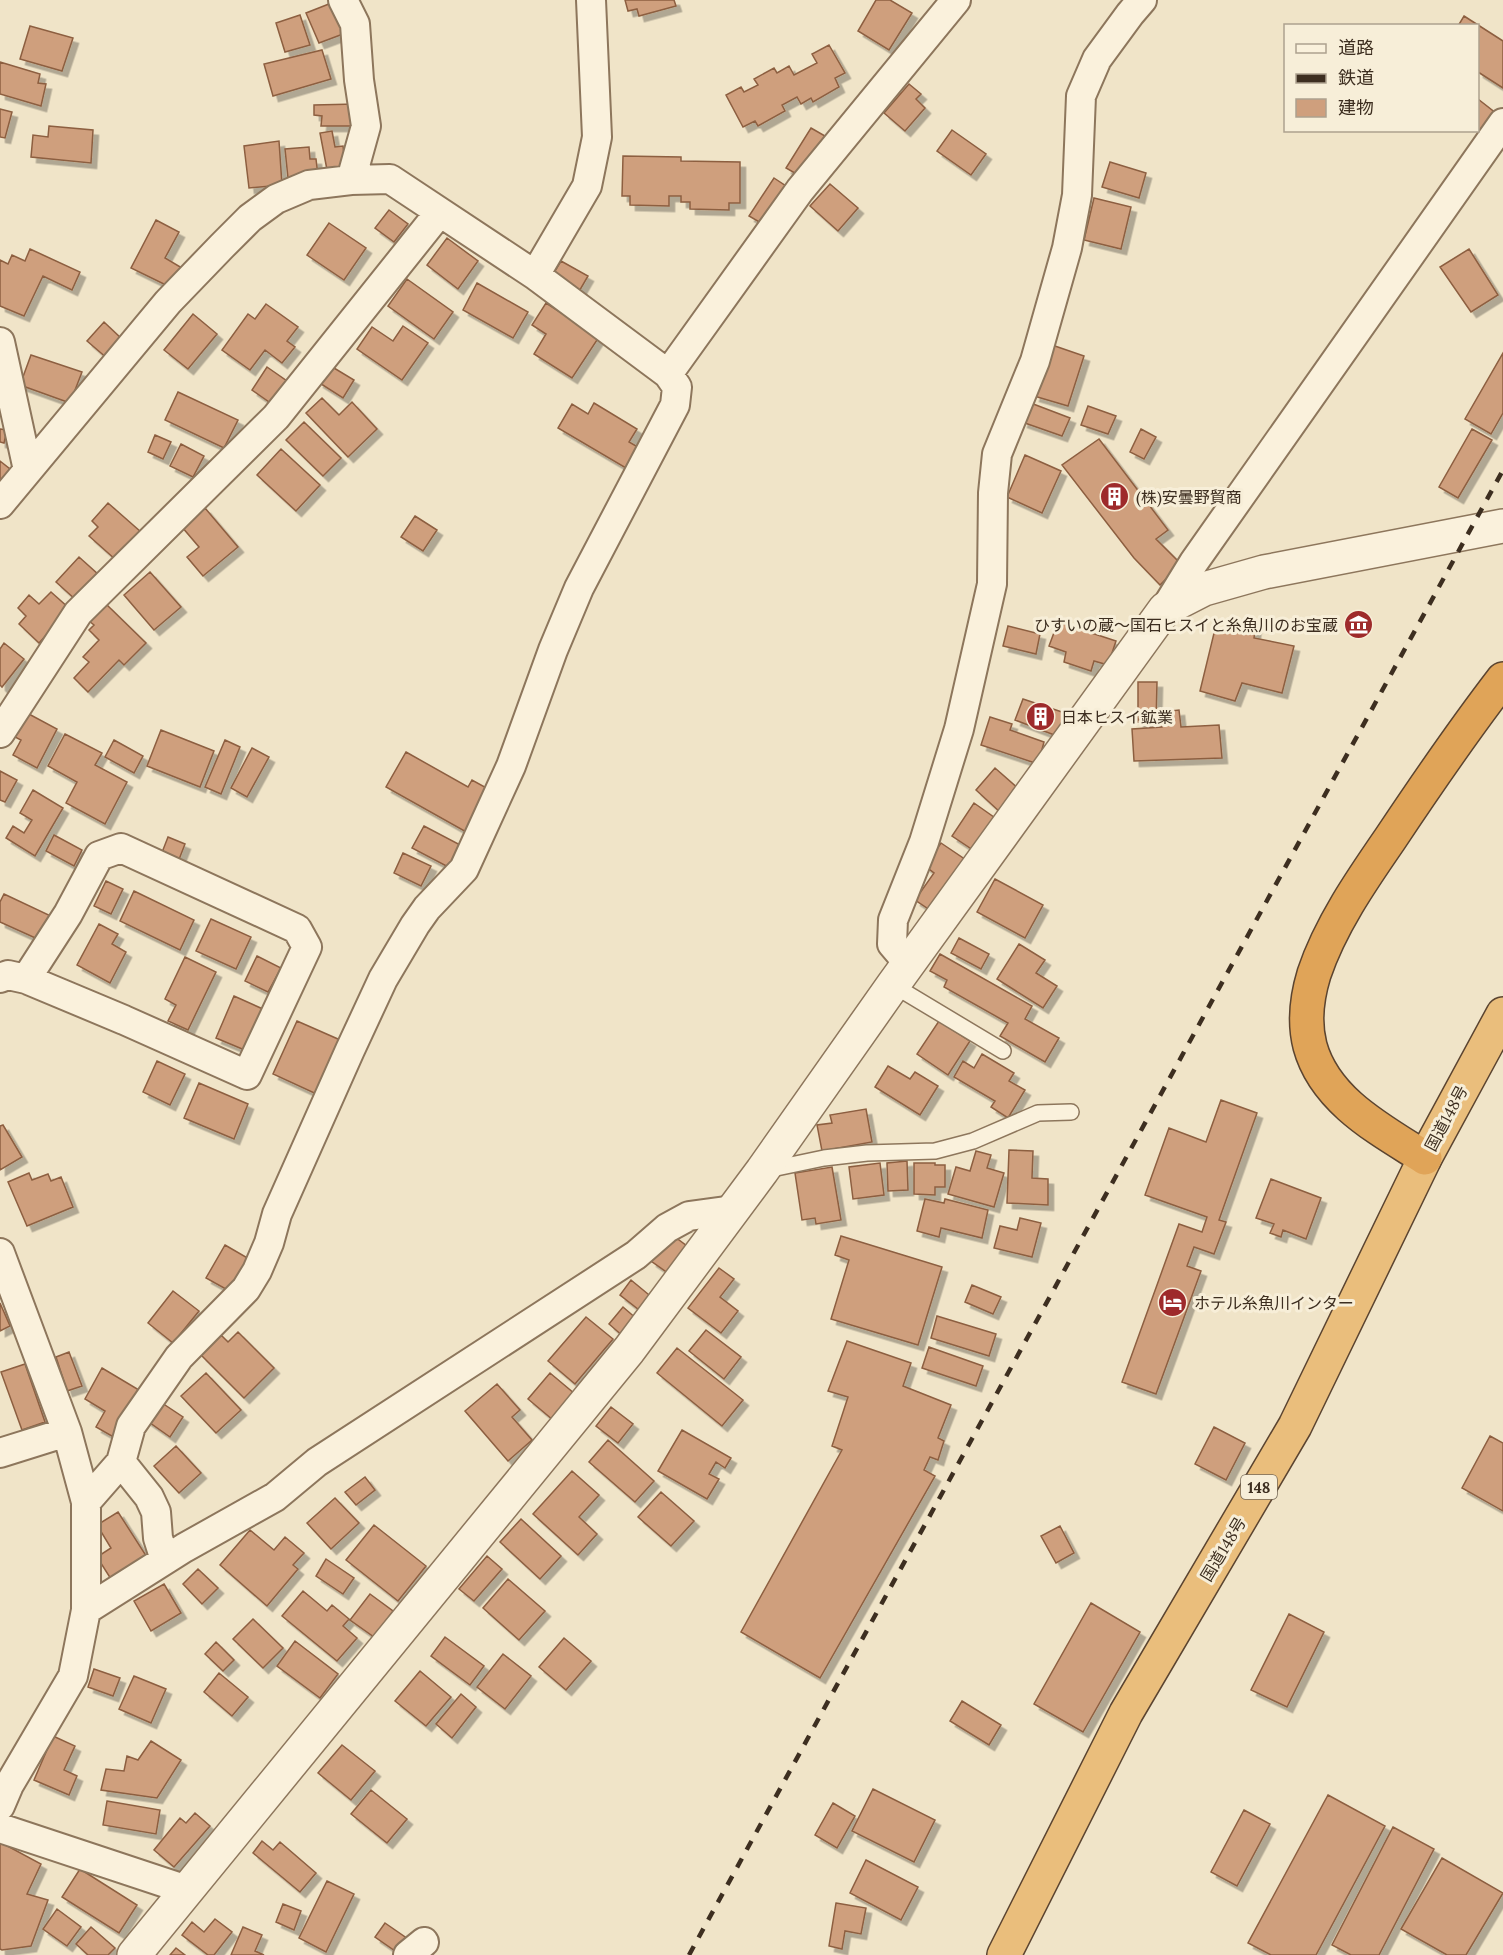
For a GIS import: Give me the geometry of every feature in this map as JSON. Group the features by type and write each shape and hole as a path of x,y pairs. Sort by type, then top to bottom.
{"highway":[{"path":"1425,1158 1353,1110 1334,1090 1320,1069 1310,1047 1306,1022 1308,999 1314,974 1326,945 1362,881 1424,788 1503,679"},
{"name":"国道148号","path":"1004,1955 1126,1713 1295,1426 1425,1158 1503,1014"}],"street":[{"path":"343,0 355,24 359,80 366,126 351,180"},
{"path":"535,275 587,186 597,137 591,0"},
{"path":"668,374 800,190 956,0"},
{"path":"901,975 892,944 893,920 924,842 959,729 992,584 993,493 997,454 1035,361 1067,248 1077,195 1081,96 1097,59 1142,0"},
{"path":"134,1955 629,1350 762,1171 1165,609 1194,562 1503,123"},
{"path":"0,504 168,302 250,218 276,199 309,185 351,180 390,179 535,275 668,374 677,387 675,405 579,588 553,650 511,766 464,869 414,925 383,979 277,1214 257,1270 246,1289 179,1357 131,1426 121,1462 86,1502"},
{"path":"0,733 78,613 276,417 440,213"},
{"path":"0,342 28,470"},
{"path":"1165,609 1204,589 1264,572 1503,526"},
{"path":"121,848 297,928 307,947 247,1075 124,1020 13,979 68,914 99,856 121,848"},
{"path":"86,1610 165,1560 274,1497 317,1462 636,1255 667,1228 689,1216 733,1210"},
{"path":"0,1252 67,1432 86,1502 86,1610 73,1676 9,1785 0,1806"},
{"path":"0,1453 67,1432"},
{"path":"121,1462 149,1497 156,1512 158,1538 165,1560"},
{"path":"0,1828 187,1890"}],"lane":[{"path":"901,975 1003,1051"},
{"path":"762,1171 824,1158 867,1153 935,1151 973,1141 1038,1113 1071,1112"}],"building":[{"path":"339,0 351,31 319,43 306,13"},
{"path":"625,0 674,0 676,6 639,16 637,9 628,11"},
{"path":"876,0 890,0 912,13 889,50 858,31"},
{"path":"300,15 310,45 285,52 276,23"},
{"path":"1464,16 1476,24 1459,24"},
{"path":"30,26 73,38 62,71 20,59"},
{"path":"1479,26 1503,41 1503,88 1479,73"},
{"path":"829,45 845,73 835,78 839,87 813,102 811,98 801,104 797,97 782,105 785,111 758,126 755,121 743,127 726,95 741,87 744,92 758,85 754,79 774,68 777,73 789,66 794,75 817,63 812,54"},
{"path":"322,50 331,79 273,96 264,64"},
{"path":"0,62 40,74 38,83 46,84 41,106 0,94"},
{"path":"909,84 921,94 916,99 925,108 905,131 884,113"},
{"path":"1479,100 1497,114 1483,135 1479,132"},
{"path":"356,104 356,126 321,126 322,116 314,115 314,105"},
{"path":"0,109 12,112 5,138 0,137"},
{"path":"49,126 93,130 91,163 31,157 33,135 48,137"},
{"path":"811,128 825,136 800,176 786,168"},
{"path":"952,130 986,154 971,175 937,151"},
{"path":"332,131 335,147 343,146 346,171 328,175 320,133"},
{"path":"279,141 282,185 249,188 244,146"},
{"path":"309,147 310,159 316,159 318,176 288,178 285,149"},
{"path":"623,156 681,157 681,161 740,162 740,203 729,203 729,210 690,209 690,202 681,202 681,196 669,196 669,206 630,205 630,196 622,196"},
{"path":"1110,162 1146,173 1139,198 1102,187"},
{"path":"774,178 786,186 761,223 749,216"},
{"path":"830,184 858,208 838,231 810,206"},
{"path":"1094,198 1131,207 1121,249 1084,240"},
{"path":"389,210 408,224 394,242 375,228"},
{"path":"156,220 179,232 165,258 182,268 170,287 131,268"},
{"path":"329,223 366,248 344,280 307,255"},
{"path":"447,238 478,261 458,289 427,265"},
{"path":"30,249 80,272 72,290 43,276 24,316 0,306 0,260 8,264 12,255 25,261"},
{"path":"1469,249 1498,295 1471,312 1440,267"},
{"path":"561,261 588,276 577,295 550,279"},
{"path":"407,279 453,312 434,339 388,306"},
{"path":"477,283 528,312 513,338 463,310"},
{"path":"546,303 599,337 572,378 534,354 546,334 532,325"},
{"path":"266,304 298,327 287,341 295,347 282,363 265,350 250,370 222,350 248,314 255,319"},
{"path":"193,314 217,334 188,369 164,350"},
{"path":"104,322 124,341 108,359 87,341"},
{"path":"403,326 428,343 402,380 357,349 372,327 393,341"},
{"path":"1052,345 1084,356 1068,406 1034,396"},
{"path":"1503,353 1503,413 1491,434 1465,419"},
{"path":"31,355 82,372 70,403 20,385"},
{"path":"329,365 354,380 343,398 318,382"},
{"path":"267,367 287,381 272,404 252,390"},
{"path":"178,392 238,420 224,448 165,420"},
{"path":"322,398 339,415 352,402 377,429 348,457 306,413"},
{"path":"1028,402 1070,418 1062,436 1022,422"},
{"path":"594,403 637,429 629,442 643,450 631,471 558,428 572,404 588,414"},
{"path":"1088,406 1116,416 1108,434 1081,425"},
{"path":"304,422 341,458 323,476 286,440"},
{"path":"0,429 7,430 4,443 0,442"},
{"path":"1141,429 1156,437 1144,459 1130,452"},
{"path":"1472,429 1492,440 1458,498 1439,487"},
{"path":"155,435 171,442 163,459 148,452"},
{"name":"(株)安曇野貿商","path":"1099,439 1168,530 1156,539 1181,564 1160,585 1134,558 1062,465"},
{"path":"181,444 204,456 193,477 170,466"},
{"path":"281,449 320,485 296,511 257,475"},
{"path":"1025,455 1061,471 1042,513 1007,497"},
{"path":"0,461 10,469 0,483"},
{"path":"108,503 141,532 116,560 89,536 98,527 92,521"},
{"path":"205,508 238,547 203,576 187,557 199,547 182,527"},
{"path":"415,516 437,530 423,551 401,537"},
{"path":"79,557 99,575 76,600 56,582"},
{"path":"150,572 181,607 154,630 124,595"},
{"path":"51,592 70,609 39,643 19,624 26,616 18,608 29,595 39,604"},
{"path":"106,604 146,643 124,665 119,660 88,692 74,678 89,662 83,657 99,640 89,630 94,625 89,621"},
{"path":"1058,622 1116,641 1108,665 1094,661 1091,671 1064,662 1066,652 1049,646"},
{"path":"1239,623 1256,626 1254,638 1294,646 1282,693 1242,683 1235,701 1200,691 1215,629 1237,633"},
{"path":"1008,626 1040,634 1036,654 1003,646"},
{"path":"4,643 24,659 2,687 0,685 0,649"},
{"path":"1138,682 1157,682 1156,723 1138,722"},
{"name":"日本ヒスイ鉱業","path":"1023,699 1065,713 1057,736 1015,720"},
{"path":"1179,710 1181,727 1219,725 1222,758 1134,761 1132,729 1162,727 1162,712"},
{"path":"27,713 57,729 37,768 13,755 21,740 15,737"},
{"path":"990,717 1012,724 1010,730 1044,742 1038,764 981,745"},
{"path":"161,730 214,751 200,787 147,766"},
{"path":"65,734 102,753 95,765 127,782 105,824 66,803 77,782 48,766"},
{"path":"114,740 143,756 134,773 105,757"},
{"path":"225,740 240,747 221,794 205,787"},
{"path":"252,748 269,757 247,797 231,788"},
{"path":"406,752 468,787 472,780 492,791 468,833 386,787"},
{"path":"995,768 1021,791 1001,813 976,790"},
{"path":"0,771 17,780 5,802 0,800"},
{"path":"33,790 63,808 35,856 6,838 13,826 24,833 32,820 20,813"},
{"path":"974,803 998,820 976,852 952,836"},
{"path":"424,826 466,848 454,870 412,848"},
{"path":"54,835 82,850 74,866 46,851"},
{"path":"168,837 185,844 178,862 161,855"},
{"path":"941,843 969,862 933,912 915,900 934,873 925,866"},
{"path":"403,853 431,866 421,886 394,873"},
{"path":"995,879 1043,905 1025,938 977,912"},
{"path":"106,881 123,889 111,914 94,906"},
{"path":"134,891 194,920 180,950 120,921"},
{"path":"4,894 53,917 42,941 0,922 0,902"},
{"path":"211,919 251,937 236,969 196,951"},
{"path":"99,924 118,934 112,944 126,952 110,983 77,965"},
{"path":"959,938 989,954 981,969 951,953"},
{"path":"1019,944 1045,960 1036,973 1057,986 1043,1008 997,979"},
{"path":"940,954 1032,1006 1025,1019 1059,1038 1045,1062 1000,1036 1008,1023 944,987 947,980 930,971"},
{"path":"257,956 281,968 268,992 245,981"},
{"path":"185,957 216,972 188,1030 168,1021 176,1005 165,999"},
{"path":"234,996 265,1010 247,1051 216,1038"},
{"path":"297,1021 347,1043 323,1097 273,1074"},
{"path":"939,1021 970,1041 948,1075 917,1054"},
{"path":"982,1054 1014,1073 1009,1081 1025,1090 1008,1118 991,1107 995,1101 954,1077 963,1061 974,1068"},
{"path":"157,1061 185,1074 170,1105 143,1092"},
{"path":"888,1066 910,1079 915,1072 938,1086 920,1115 875,1087"},
{"path":"199,1083 248,1104 234,1139 184,1118"},
{"path":"1221,1100 1257,1113 1219,1220 1226,1222 1214,1254 1194,1247 1187,1266 1201,1271 1156,1394 1122,1382 1179,1224 1202,1232 1207,1217 1145,1195 1169,1128 1206,1142"},
{"path":"866,1109 872,1142 822,1151 817,1125 832,1123 830,1115"},
{"path":"3,1125 22,1157 0,1170 0,1126"},
{"path":"1009,1150 1033,1151 1032,1178 1048,1179 1048,1205 1007,1203"},
{"path":"976,1151 991,1155 987,1168 1004,1173 994,1207 948,1194 956,1167 970,1171"},
{"path":"907,1161 908,1190 888,1191 887,1163"},
{"path":"880,1163 884,1195 853,1199 849,1167"},
{"path":"914,1163 945,1165 945,1187 935,1187 935,1195 914,1194"},
{"path":"832,1167 841,1220 816,1224 815,1218 802,1220 795,1173"},
{"path":"29,1173 32,1180 48,1174 51,1181 61,1177 73,1207 27,1226 8,1182"},
{"path":"1271,1179 1321,1198 1306,1239 1283,1230 1281,1237 1270,1233 1274,1224 1256,1218"},
{"path":"925,1199 944,1203 945,1199 988,1210 982,1238 941,1228 939,1237 917,1231"},
{"path":"1020,1218 1041,1223 1032,1257 994,1248 1000,1226 1017,1230"},
{"path":"671,1234 691,1249 672,1276 651,1261"},
{"path":"841,1236 942,1267 918,1345 831,1319 849,1260 835,1255"},
{"path":"225,1245 251,1260 233,1293 206,1278"},
{"path":"719,1268 734,1279 720,1297 738,1311 721,1333 688,1308"},
{"path":"631,1280 654,1299 643,1313 620,1295"},
{"path":"972,1285 1001,1297 993,1314 965,1302"},
{"path":"173,1291 199,1311 173,1343 148,1323"},
{"path":"0,1303 10,1326 0,1331"},
{"path":"623,1307 638,1320 624,1337 609,1324"},
{"path":"937,1316 996,1334 989,1356 931,1338"},
{"path":"586,1317 613,1339 575,1384 548,1361"},
{"path":"706,1330 741,1357 724,1379 689,1351"},
{"path":"238,1332 274,1368 244,1398 201,1355 221,1335 228,1342"},
{"path":"847,1341 911,1363 903,1386 951,1405 938,1438 944,1441 938,1460 930,1457 924,1470 935,1476 820,1678 741,1632 842,1450 832,1446 848,1397 828,1391"},
{"path":"929,1347 983,1366 976,1386 922,1368"},
{"path":"677,1348 743,1400 722,1426 657,1373"},
{"path":"69,1352 82,1386 67,1391 56,1357"},
{"path":"25,1364 45,1422 22,1430 1,1372"},
{"path":"102,1368 144,1393 117,1439 96,1427 105,1411 85,1399"},
{"path":"206,1373 241,1410 216,1433 181,1396"},
{"path":"550,1373 575,1394 553,1420 528,1399"},
{"path":"497,1384 520,1410 512,1417 532,1440 508,1461 465,1411"},
{"path":"159,1401 183,1417 170,1437 146,1420"},
{"path":"611,1407 633,1424 618,1443 596,1426"},
{"path":"1214,1427 1245,1443 1226,1480 1195,1464"},
{"path":"682,1430 731,1458 725,1468 716,1462 709,1474 719,1479 707,1499 658,1471"},
{"path":"1490,1436 1503,1443 1503,1511 1462,1488"},
{"path":"608,1440 654,1481 635,1502 589,1462"},
{"path":"176,1446 201,1473 179,1493 154,1466"},
{"path":"572,1471 599,1495 579,1517 597,1534 578,1555 533,1514"},
{"path":"365,1477 375,1490 356,1505 345,1492"},
{"path":"661,1492 694,1521 671,1546 638,1517"},
{"path":"335,1498 359,1523 331,1549 307,1523"},
{"path":"118,1512 152,1565 116,1587 97,1557 111,1548 97,1525"},
{"path":"521,1519 561,1556 540,1579 500,1542"},
{"path":"374,1525 426,1566 398,1601 346,1560"},
{"path":"1060,1526 1074,1553 1056,1563 1041,1536"},
{"path":"250,1530 274,1550 285,1537 304,1553 293,1565 298,1569 267,1606 220,1565"},
{"path":"487,1556 502,1569 474,1601 459,1589"},
{"path":"326,1559 354,1578 343,1594 316,1576"},
{"path":"198,1569 218,1588 202,1604 183,1584"},
{"path":"508,1579 545,1611 519,1640 483,1608"},
{"path":"164,1584 181,1613 151,1631 134,1601"},
{"path":"303,1591 327,1611 332,1605 349,1619 343,1626 357,1638 337,1661 282,1616"},
{"path":"370,1594 393,1611 374,1637 350,1620"},
{"path":"1091,1603 1140,1632 1083,1732 1034,1704"},
{"path":"1289,1614 1324,1632 1287,1707 1251,1690"},
{"path":"253,1619 283,1648 263,1668 233,1639"},
{"path":"445,1637 484,1666 470,1685 431,1656"},
{"path":"564,1638 591,1661 566,1690 539,1667"},
{"path":"295,1641 338,1674 320,1698 277,1666"},
{"path":"216,1642 234,1660 223,1671 205,1654"},
{"path":"503,1654 531,1676 505,1709 477,1687"},
{"path":"94,1669 120,1678 113,1696 88,1687"},
{"path":"420,1671 451,1697 426,1726 395,1701"},
{"path":"219,1673 248,1697 232,1716 204,1692"},
{"path":"134,1676 166,1689 151,1723 119,1709"},
{"path":"461,1694 476,1707 452,1738 436,1724"},
{"path":"962,1701 1001,1725 989,1745 950,1721"},
{"path":"53,1736 75,1746 64,1770 77,1776 69,1795 34,1780"},
{"path":"151,1741 181,1760 157,1798 101,1790 106,1769 124,1771 127,1756 138,1760"},
{"path":"342,1745 375,1771 351,1800 318,1773"},
{"path":"873,1789 935,1820 914,1862 852,1831"},
{"path":"371,1790 407,1819 387,1843 351,1814"},
{"path":"1328,1795 1385,1826 1316,1955 1271,1955 1248,1943"},
{"path":"107,1801 160,1810 156,1834 103,1825"},
{"path":"833,1803 855,1816 837,1848 815,1835"},
{"path":"1244,1810 1270,1824 1237,1886 1211,1872"},
{"path":"195,1813 210,1826 174,1867 154,1850 180,1818 186,1823"},
{"path":"1393,1827 1434,1849 1379,1955 1351,1955 1332,1945"},
{"path":"262,1841 273,1850 280,1842 316,1873 300,1892 253,1853"},
{"path":"0,1842 41,1864 27,1894 48,1900 31,1946 0,1949"},
{"path":"1442,1858 1503,1893 1466,1955 1447,1955 1401,1929"},
{"path":"866,1860 918,1887 901,1920 850,1893"},
{"path":"80,1869 137,1905 119,1933 62,1897"},
{"path":"327,1881 354,1894 326,1952 299,1938"},
{"path":"836,1903 866,1908 861,1934 845,1931 842,1949 829,1946"},
{"path":"283,1904 301,1911 294,1930 276,1922"},
{"path":"57,1909 81,1927 67,1946 43,1929"},
{"path":"215,1919 232,1932 214,1955 208,1955 182,1935 192,1922 204,1932"},
{"path":"385,1923 408,1939 398,1953 375,1937"},
{"path":"91,1927 115,1948 108,1955 88,1955 76,1944"},
{"path":"243,1927 262,1935 255,1951 264,1955 231,1955"},
{"path":"176,1948 185,1955 170,1955"}],"railway":[{"path":"689,1955 1503,470"}],"place":[{"name":"(株)安曇野貿商","path":"1115,497"},
{"name":"ひすいの蔵～国石ヒスイと糸魚川のお宝蔵","path":"1359,625"},
{"name":"日本ヒスイ鉱業","path":"1040,717"},
{"name":"ホテル糸魚川インター","path":"1173,1303"}]}
